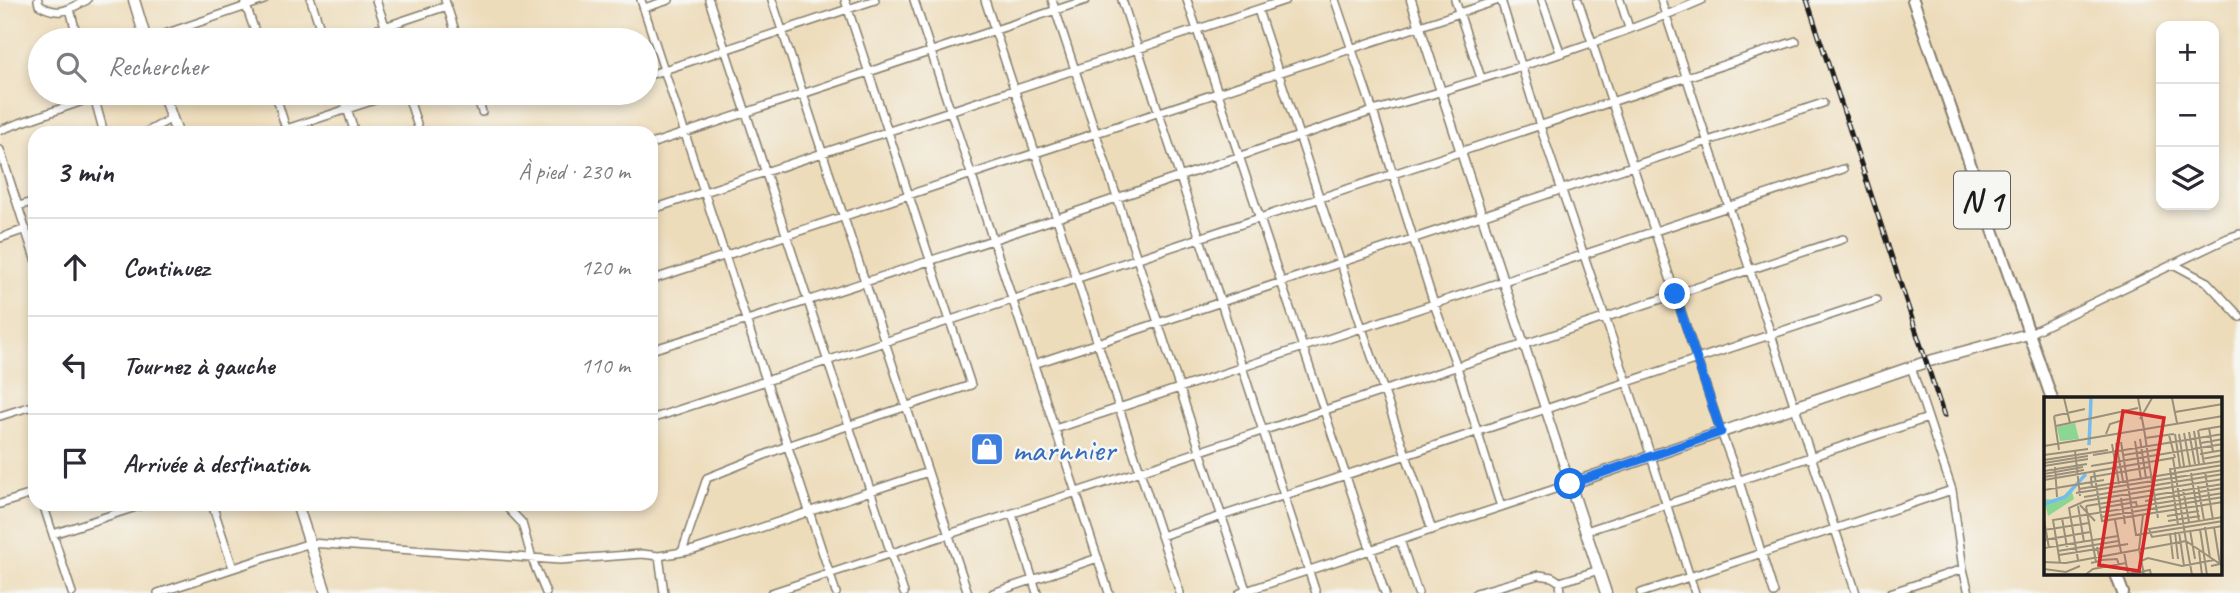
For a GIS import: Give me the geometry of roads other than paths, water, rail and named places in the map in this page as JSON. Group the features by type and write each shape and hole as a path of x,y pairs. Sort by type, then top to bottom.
{"highway":[{"name":"N 1","path":"1913,0 2051,397"},
{"path":"2117,576 2123,593"}],"main road":[{"path":"134,0 142,28"},
{"path":"167,105 175,126"},
{"path":"1606,593 1570,484 1911,368 2028,334"},
{"path":"299,511 326,593"}],"street":[{"path":"38,0 39,5 59,13 87,0"},
{"path":"178,28 245,3 264,0"},
{"path":"311,0 320,28"},
{"path":"376,0 385,27"},
{"path":"651,28 643,4 669,0"},
{"path":"709,0 904,593"},
{"path":"772,0 968,593"},
{"path":"682,552 707,478 787,446 971,385 845,0"},
{"path":"658,72 875,0"},
{"path":"914,0 1109,593"},
{"path":"985,0 1180,593"},
{"path":"1052,0 1222,516 1244,592 1570,484 1410,0"},
{"path":"658,142 1086,0"},
{"path":"1122,0 1316,593"},
{"path":"1187,0 1385,593"},
{"path":"658,207 1286,0"},
{"path":"1335,0 1501,507"},
{"path":"1455,0 1481,78"},
{"path":"658,278 1500,0 1695,593"},
{"path":"1542,0 1560,52"},
{"path":"1578,0 1774,593"},
{"path":"1620,0 1629,28"},
{"path":"1661,0 1856,593"},
{"path":"658,348 1116,199 1373,111 1593,42 1702,0"},
{"path":"245,3 254,28"},
{"path":"382,28 446,3 454,28"},
{"path":"70,9 75,28"},
{"path":"1258,10 1362,328 1432,530"},
{"path":"658,417 1796,41"},
{"path":"658,51 836,593"},
{"path":"1034,364 1823,103"},
{"path":"0,130 67,105"},
{"path":"97,105 102,126"},
{"path":"278,105 285,126"},
{"path":"346,105 353,126"},
{"path":"300,126 360,105"},
{"path":"411,105 418,126"},
{"path":"480,105 482,112"},
{"path":"158,126 172,118"},
{"path":"0,150 3,169 28,236"},
{"path":"1055,429 1843,169"},
{"path":"19,206 28,203"},
{"path":"0,238 26,229"},
{"path":"2028,334 2240,234"},
{"path":"771,593 1843,239"},
{"path":"2173,264 2207,282 2240,317"},
{"path":"1161,536 1876,300"},
{"path":"1911,368 1952,490 1969,593"},
{"path":"0,416 28,407"},
{"path":"1586,531 1928,418"},
{"path":"158,593 310,543 560,560 682,552 928,472"},
{"path":"1641,593 1952,490"},
{"path":"0,504 28,495"},
{"path":"45,511 72,593"},
{"path":"53,534 124,511"},
{"path":"214,511 233,568"},
{"path":"511,511 522,523 532,559 546,593"},
{"path":"1012,514 1038,593"},
{"path":"1400,540 1418,593"},
{"path":"659,555 664,593"},
{"path":"993,593 1098,558"},
{"path":"1890,593 1963,569"},
{"path":"1560,582 1599,570"},
{"path":"1476,593 1539,575 1552,577 1560,582 1562,593"}],"railway":[{"path":"1807,0 1944,416"}],"place":[{"name":"marnnier","path":"987,449"}]}
